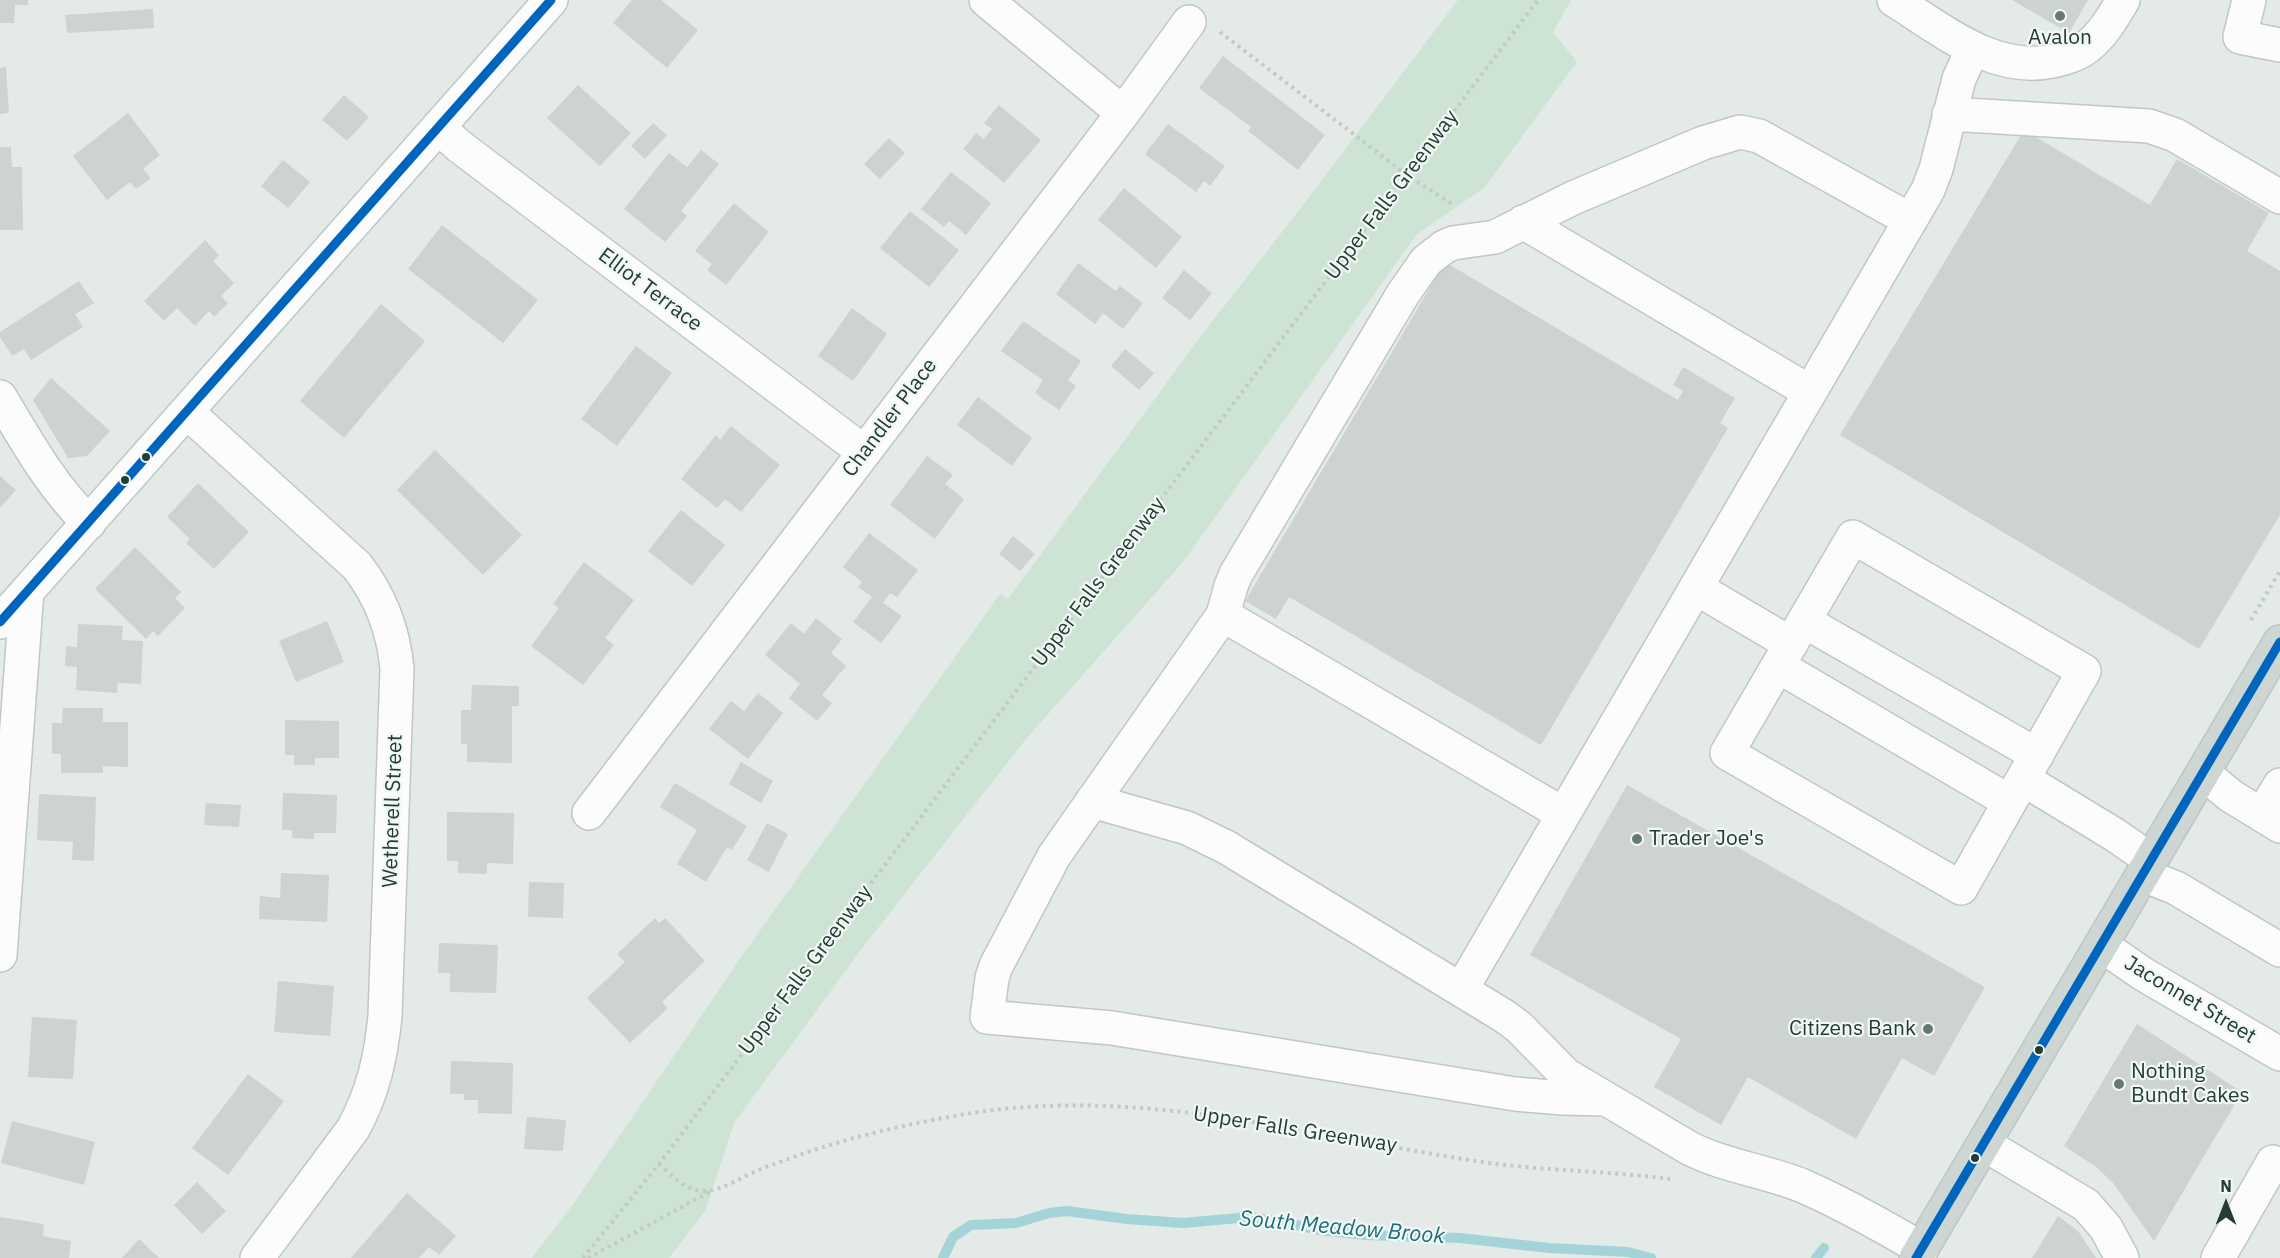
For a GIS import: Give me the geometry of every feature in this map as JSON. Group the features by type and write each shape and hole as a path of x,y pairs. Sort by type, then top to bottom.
{"main road":[{"path":"1919,1253 2280,642"}],"street":[{"path":"0,622 551,0"},
{"path":"986,0 1123,112"},
{"path":"1894,0 1973,48 1988,55 2017,62 2047,62 2077,54 2100,36 2123,0"},
{"path":"2249,0 2240,37 2280,45"},
{"name":"Chandler Place","path":"589,813 1123,112 1189,22"},
{"path":"1461,990 1932,180 1959,80 1973,48"},
{"path":"1949,114 2149,126 2175,135 2280,196"},
{"name":"Elliot Terrace","path":"438,127 477,160 864,452"},
{"path":"1606,1099 1515,1094 1112,1028 987,1017 992,978 1045,870 1223,615 1236,574 1418,271 1435,252 1453,243 1486,239 1631,172 1703,143 1740,132 1759,136 1910,220"},
{"path":"2244,175 2257,169 2280,165"},
{"path":"1523,222 1810,392"},
{"path":"0,397 48,477 61,495 89,523"},
{"name":"Wetherell Street","path":"187,412 357,566 372,585 390,624 397,668 385,1016 379,1064 364,1110 353,1129 257,1258"},
{"path":"1853,537 2084,671 1961,888 1727,753 1791,644 1853,537"},
{"path":"1696,588 2115,834 2147,868 2176,888 2280,950"},
{"path":"0,956 8,731 27,591"},
{"path":"1223,615 1563,814"},
{"path":"1791,644 2023,779"},
{"path":"2203,773 2231,796 2271,821 2280,785"},
{"path":"1092,801 1167,822 1206,837 1519,1027 1566,1075 1606,1099 1697,1152 1803,1186 1846,1206 1919,1253"},
{"name":"Jaconnet Street","path":"2101,945 2143,974 2280,1054"},
{"path":"1984,1144 2086,1205 2106,1228 2122,1258"},
{"path":"2218,1258 2273,1162 2280,1166"}],"path":[{"name":"Upper Falls Greenway","path":"583,1258 659,1164 1538,0"},
{"path":"1189,22 1206,22 1407,175 1456,207"},
{"name":"Upper Falls Greenway","path":"588,1258 716,1189 799,1155 887,1131 971,1113 1013,1108 1053,1106 1177,1111 1295,1127 1488,1163 1672,1180"},
{"name":"Upper Falls Greenway","path":"659,1164 694,1190 716,1189"}],"green space":[{"path":"1458,0 1571,0 1553,32 1577,62 1484,188 1417,234 1183,562 1026,739 863,947 734,1123 705,1211 669,1258 532,1258 574,1203 744,953 1000,594 1008,599 1201,336"}],"building":[{"path":"0,0 28,0 28,5 15,5 14,23 0,23"},
{"path":"632,0 661,0 698,30 667,68 613,23"},
{"name":"Avalon","path":"2012,0 2088,0 2069,33"},
{"path":"153,9 154,28 67,33 65,15"},
{"path":"1223,56 1325,135 1298,170 1248,131 1251,127 1199,88"},
{"path":"6,67 9,113 0,114 0,68"},
{"path":"578,85 631,133 600,166 547,118"},
{"path":"344,95 369,117 347,141 322,120"},
{"path":"999,105 1041,140 1004,183 963,149 976,133 983,139 992,129 984,123"},
{"path":"128,113 160,155 143,169 151,178 136,189 130,182 107,200 73,156"},
{"path":"653,123 667,135 645,159 631,146"},
{"path":"1168,124 1225,166 1210,186 1204,181 1196,192 1145,154"},
{"path":"2024,130 2150,205 2177,159 2269,213 2247,251 2280,271 2280,515 2199,649 1840,435"},
{"path":"889,138 905,153 880,179 864,164"},
{"path":"0,147 11,147 12,167 22,167 23,230 0,230"},
{"path":"701,150 719,164 681,211 687,216 665,242 624,209 669,153 687,167"},
{"path":"283,160 310,182 288,208 261,186"},
{"path":"951,172 991,203 966,235 949,221 944,227 921,209"},
{"path":"1124,188 1182,237 1156,268 1098,220"},
{"path":"734,203 769,232 726,285 707,270 712,264 695,251"},
{"path":"910,211 959,250 929,287 880,248"},
{"path":"442,225 538,300 503,343 408,269"},
{"path":"205,240 219,255 213,261 234,283 221,296 228,303 214,317 209,311 195,326 177,308 164,321 144,301"},
{"path":"1445,262 1678,400 1683,391 1673,385 1683,367 1735,398 1720,423 1728,428 1541,745 1289,597 1276,619 1245,601"},
{"path":"1078,263 1116,291 1120,286 1143,303 1123,329 1103,313 1095,324 1056,294"},
{"path":"1184,270 1212,293 1190,320 1162,298"},
{"path":"79,281 94,303 75,314 83,327 31,360 24,349 12,356 0,337 0,332"},
{"path":"381,304 425,341 344,438 300,401"},
{"path":"852,308 887,334 853,381 818,356"},
{"path":"1023,321 1081,361 1068,380 1076,386 1059,410 1035,393 1043,380 1001,351"},
{"path":"636,346 672,373 617,446 581,419"},
{"path":"1125,349 1154,373 1139,390 1111,366"},
{"path":"51,378 110,431 87,456 68,458 33,400"},
{"path":"978,397 1032,438 1012,466 957,425"},
{"path":"731,426 780,465 741,512 725,499 717,508 681,479 716,435 720,440"},
{"path":"435,450 522,535 483,575 397,490"},
{"path":"927,456 953,475 945,484 964,499 935,539 890,505"},
{"path":"0,476 16,490 0,508"},
{"path":"198,483 249,532 214,569 186,543 190,539 167,517"},
{"path":"681,510 725,545 692,586 648,551"},
{"path":"869,533 918,570 897,597 890,593 883,603 902,616 881,643 853,622 872,597 858,587 862,582 843,567"},
{"path":"1013,536 1035,554 1020,571 999,554"},
{"path":"135,547 181,592 175,598 185,608 158,636 153,631 146,639 95,589"},
{"path":"584,562 634,600 605,638 614,645 583,685 531,646 559,608 553,604"},
{"path":"816,618 842,639 831,653 846,666 822,695 832,703 817,721 789,698 800,684 765,655 791,623 804,634"},
{"path":"327,621 344,662 296,682 279,641"},
{"path":"78,624 123,626 122,640 143,641 141,684 118,683 117,693 76,690 77,667 65,666 66,646 77,647"},
{"path":"472,685 519,686 519,706 512,706 512,763 467,762 467,744 461,744 461,710 471,710"},
{"path":"758,693 783,713 748,759 709,729 731,701 744,711"},
{"path":"63,708 103,708 103,722 128,722 128,767 103,766 103,773 61,773 61,754 52,754 52,723 62,723"},
{"path":"285,720 339,721 339,758 315,758 315,765 294,765 294,755 285,755"},
{"path":"741,762 773,781 761,803 729,784"},
{"path":"675,783 747,826 732,850 727,847 706,882 677,864 697,830 660,807"},
{"path":"1627,785 1985,987 1934,1076 1902,1058 1856,1139 1748,1077 1721,1125 1654,1087 1681,1039 1530,955"},
{"path":"283,793 337,795 336,833 314,833 314,839 292,838 292,830 282,830"},
{"path":"39,794 96,797 94,861 72,860 73,842 37,840"},
{"path":"206,803 241,805 239,827 204,825"},
{"path":"447,812 514,813 513,864 487,863 487,874 458,873 458,861 447,861"},
{"path":"767,823 788,834 769,872 747,860"},
{"path":"281,873 329,875 327,922 259,919 260,896 280,898"},
{"path":"529,882 564,883 563,918 528,917"},
{"path":"655,918 659,923 665,918 705,961 662,1002 668,1008 630,1043 587,998 625,962 617,954"},
{"path":"439,943 498,945 496,993 450,992 450,973 438,973"},
{"path":"278,981 334,986 330,1036 274,1032"},
{"path":"32,1017 77,1020 73,1079 28,1077"},
{"path":"2137,1024 2242,1092 2154,1241 2113,1183 2095,1166 2064,1146"},
{"path":"451,1061 513,1063 512,1114 478,1113 478,1100 464,1100 464,1094 450,1094"},
{"path":"248,1074 284,1101 228,1175 192,1148"},
{"path":"527,1117 566,1120 563,1151 524,1149"},
{"path":"12,1121 95,1142 84,1185 1,1163"},
{"path":"197,1182 226,1211 202,1234 174,1205"},
{"path":"407,1193 456,1236 439,1255 429,1247 419,1258 351,1258"},
{"path":"2058,1216 2078,1231 2096,1258 2032,1258"},
{"path":"0,1217 44,1224 43,1236 71,1241 69,1258 0,1258"},
{"path":"139,1239 159,1258 122,1258"}],"waterway":[{"name":"South Meadow Brook","path":"943,1258 953,1237 971,1225 1016,1223 1049,1213 1067,1211 1183,1223 1250,1217 1318,1230 1365,1235 1460,1238 1549,1248 1628,1252 1651,1258"},
{"name":"South Meadow Brook","path":"1816,1258 1824,1248"}],"transit line":[{"path":"0,622 551,0"},
{"path":"1916,1258 2280,642"}],"place":[{"name":"Avalon","path":"2060,16"},
{"name":"Trader Joe's","path":"1637,839"},
{"name":"Citizens Bank","path":"1928,1029"},
{"name":"Nothing Bundt Cakes","path":"2119,1084"}]}
